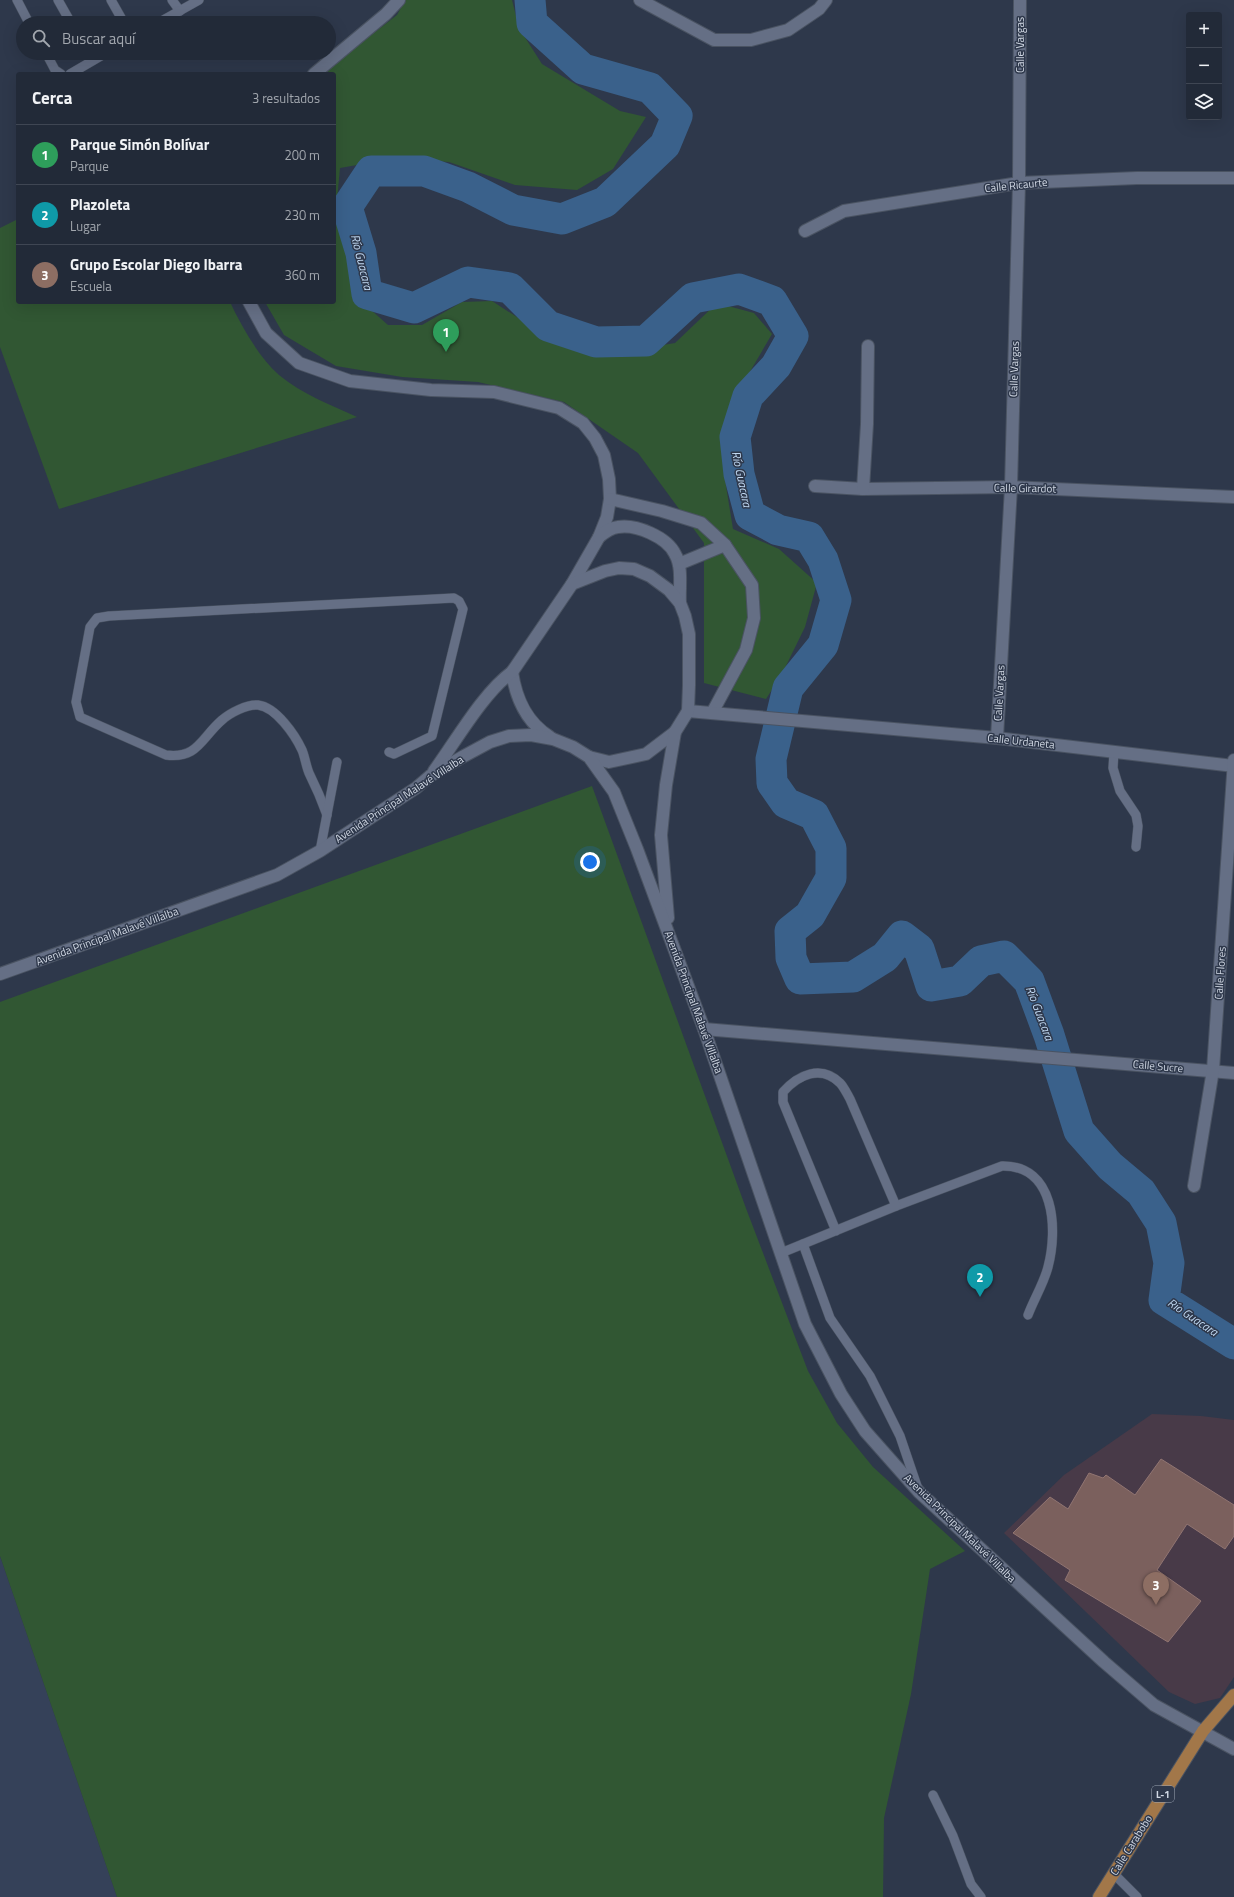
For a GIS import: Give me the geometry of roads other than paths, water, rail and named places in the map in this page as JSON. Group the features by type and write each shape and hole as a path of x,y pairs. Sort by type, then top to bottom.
{"main road":[{"name":"Calle Carabobo","path":"1098,1897 1203,1731 1234,1695"}],"street":[{"path":"336,56 386,14 398,0"},
{"path":"640,0 714,40 751,40 788,30 818,8 826,0"},
{"name":"Calle Vargas","path":"997,738 1011,487 1019,183 1020,0"},
{"path":"316,72 331,60"},
{"name":"Calle Ricaurte","path":"805,231 844,211 1019,183 1137,178 1234,178"},
{"path":"250,304 266,333 299,363 350,381 431,390 494,392 559,408 583,423 595,438 604,455 609,479 610,499 607,517 599,537 572,584 512,672 503,678 476,712 430,776"},
{"path":"863,489 867,424 868,346"},
{"name":"Calle Girardot","path":"815,486 863,489 1011,487 1234,497"},
{"path":"610,499 662,511 701,523 725,545 752,585 754,618 746,650 712,713"},
{"path":"599,537 609,529 620,526 640,529 656,535 666,542 675,553 679,564 680,603"},
{"path":"679,564 725,545"},
{"path":"572,584 605,571 619,568 634,569 650,576 669,590 680,603 689,634 690,685 688,711 675,732 646,754 609,762 589,757"},
{"path":"512,672 514,687 529,719 541,731 553,739"},
{"name":"Calle Urdaneta","path":"688,711 997,738 1234,766"},
{"path":"669,932 661,834 666,785 675,732"},
{"name":"Avenida Principal Malavé Villalba","path":"0,974 277,875 320,851 416,788 430,776 490,742 509,736 531,735 553,739 573,747 589,757 614,792 669,932 704,1029 805,1324 841,1394 865,1431 919,1492 1104,1662 1154,1705 1234,1749"},
{"name":"Calle Flores","path":"1194,1186 1213,1070 1234,760"},
{"name":"Calle Sucre","path":"704,1029 999,1054 1082,1059 1234,1073"}],"lane":[{"path":"17,0 25,16"},
{"path":"58,0 67,16"},
{"path":"111,0 120,16"},
{"path":"172,0 180,11"},
{"path":"171,16 199,0"},
{"path":"50,60 55,70 58,72"},
{"path":"72,72 86,60"},
{"path":"327,815 318,789 308,772 302,750 286,724 268,710 258,705 243,708 222,719 190,753 178,757 166,755 80,717 76,702 90,627 97,618 109,616 454,598 460,601 463,609 432,736 394,754 389,752"},
{"path":"1114,752 1113,768 1120,790 1136,815 1138,826 1136,847"},
{"path":"320,851 337,762"},
{"path":"836,1231 783,1102 783,1092 793,1080 805,1075 818,1073 828,1075 841,1083 850,1099 896,1206"},
{"path":"781,1253 896,1206 1002,1166 1012,1166 1029,1173 1040,1182 1048,1199 1054,1233 1048,1268 1028,1315"},
{"path":"803,1244 830,1318 870,1376 897,1429 919,1492"},
{"path":"933,1795 953,1836 971,1884 981,1897"},
{"path":"1113,1873 1137,1897"}],"waterway":[{"name":"Río Guacara","path":"530,0 532,23 583,69 650,88 677,116 665,145 605,202 562,219 513,210 468,187 424,171 371,171 347,207 361,253 367,294 414,308 468,282 510,288 548,326 596,342 646,341 693,298 739,289 772,301 793,336 776,366 748,396 735,437 739,474 750,515 778,530 809,537 823,560 836,600 823,645 788,688 771,759 772,783 786,803 814,815 831,848 831,878 810,915 790,931 791,958 800,979 853,977 885,957 902,936 919,949 931,986 960,981 981,961 1004,956 1029,981 1049,1035 1079,1131 1110,1166 1141,1192 1161,1223 1169,1263 1164,1300 1234,1344"}],"place":[{"name":"Parque Simón Bolívar","path":"446,352"},
{"name":"Plazoleta","path":"980,1297"},
{"name":"Grupo Escolar Diego Ibarra","path":"1156,1605"}]}
